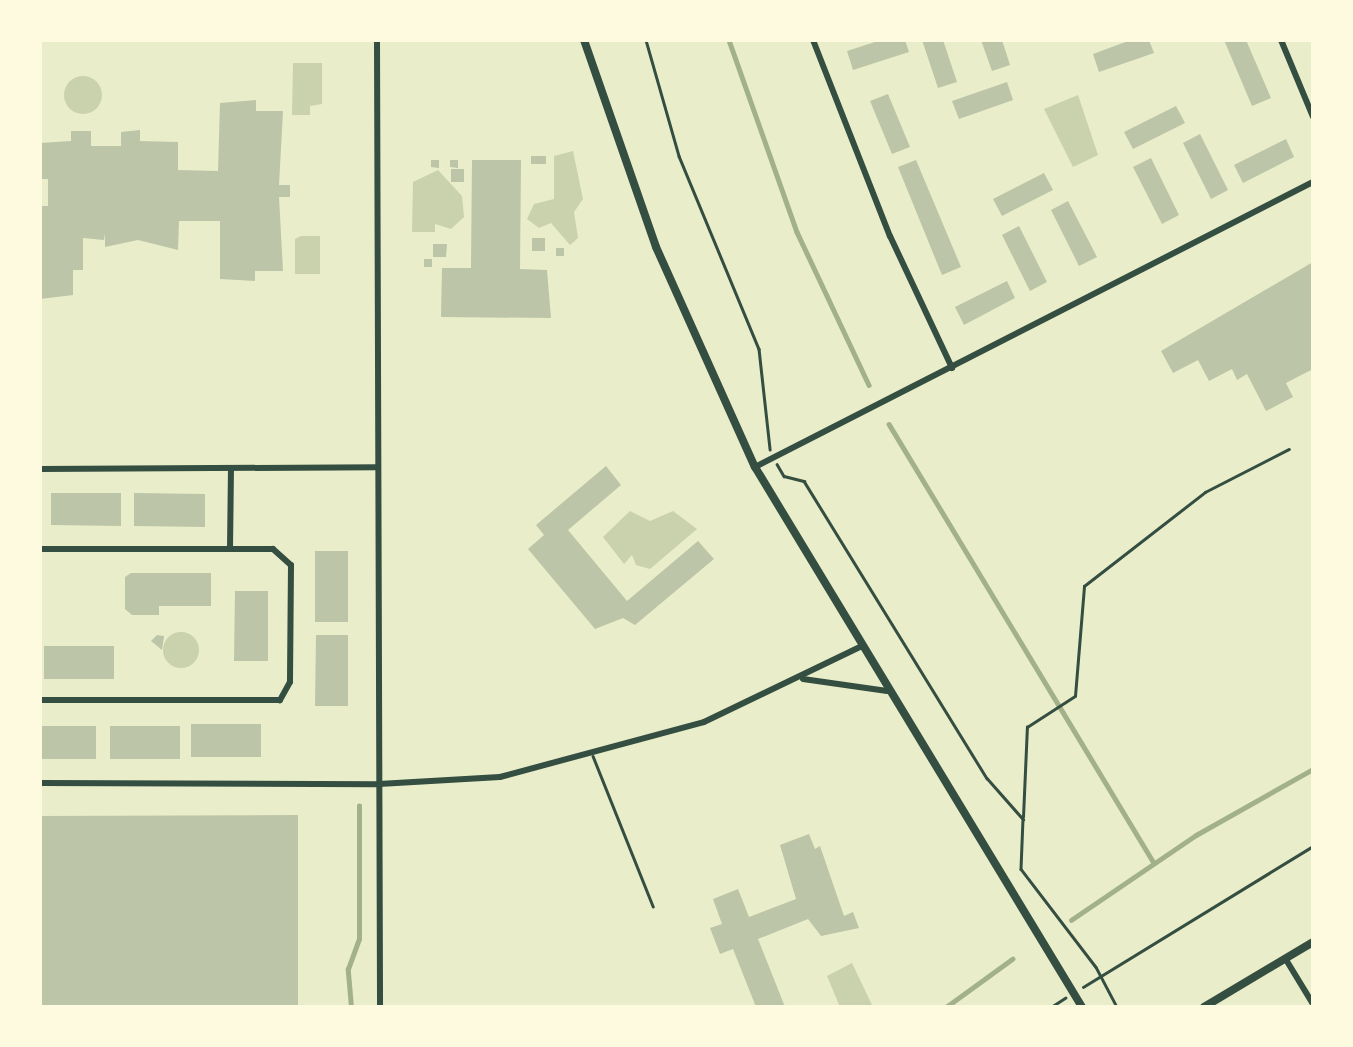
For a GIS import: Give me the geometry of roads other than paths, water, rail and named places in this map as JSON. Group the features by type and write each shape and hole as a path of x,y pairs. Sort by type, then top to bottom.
{"street":[{"path":"377,40 380,1007"},
{"path":"584,40 656,247 755,467 860,648 1082,1007"},
{"path":"813,40 890,236 952,368"},
{"path":"1281,40 1313,117"},
{"path":"755,467 1313,182"},
{"path":"40,469 378,467"},
{"path":"230,549 231,468"},
{"path":"40,549 278,550 291,565 290,682 280,701 40,700"},
{"path":"40,783 379,784 500,777 593,756 704,722 801,679 860,648"},
{"path":"801,679 887,691"},
{"path":"1204,1007 1313,942"},
{"path":"1285,958 1313,1004"}],"lane":[{"path":"593,756 653,906"}],"waterway":[{"path":"729,40 797,232 869,385"},
{"path":"889,424 1154,863"},
{"path":"1071,920 1196,835 1313,769"},
{"path":"351,1007 348,969 359,939 359,806"},
{"path":"946,1007 1012,959"}]}
